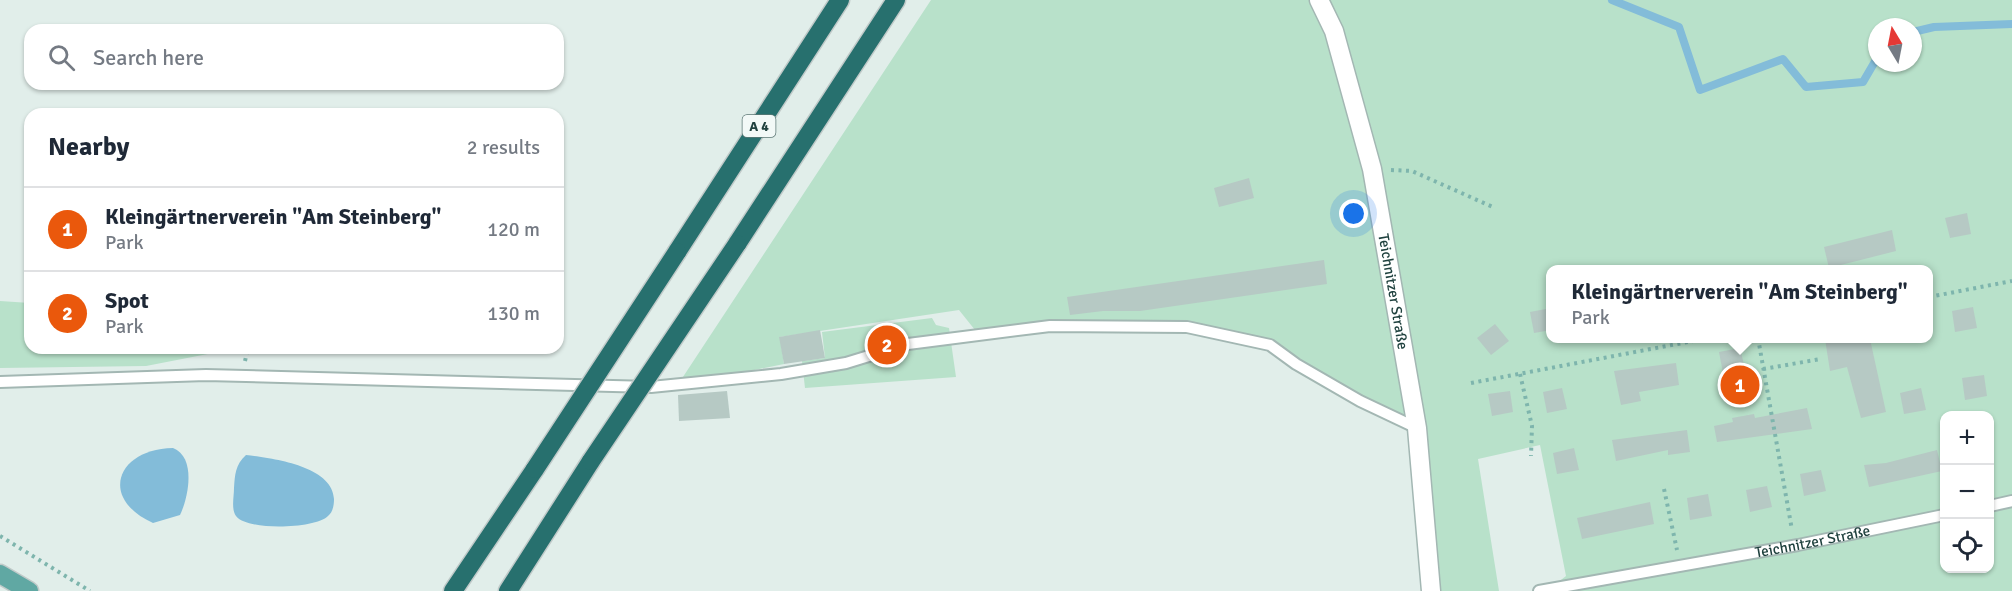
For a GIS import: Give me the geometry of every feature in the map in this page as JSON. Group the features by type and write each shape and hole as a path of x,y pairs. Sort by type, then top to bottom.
{"highway":[{"name":"A 4","path":"453,591 840,0"},
{"path":"508,591 591,461 737,244 896,0"}],"main road":[{"path":"0,574 28,591"}],"street":[{"name":"Teichnitzer Straße","path":"1319,0 1334,31 1372,170 1417,428 1431,591"}],"lane":[{"path":"0,382 206,375 651,387 781,374 846,363 908,344 1050,327 1187,327 1270,345 1296,364 1417,428"},
{"path":"1994,505 2012,501"},
{"name":"Teichnitzer Straße","path":"1539,591 1794,546 1940,516"}],"path":[{"path":"1372,170 1412,171 1495,208"},
{"path":"1933,296 2012,281"},
{"path":"1471,383 1687,343"},
{"path":"1759,343 1794,546"},
{"path":"1763,369 1821,359"},
{"path":"1520,374 1532,426 1531,456"},
{"path":"1664,489 1680,566"},
{"path":"0,536 90,591"}],"green space":[{"path":"931,0 2012,0 2012,591 1547,591 1566,576 1540,445 1478,459 1499,591 1431,591 1417,428 1270,345 1187,327 1050,326 979,335 959,310 780,337 784,364 677,386"},
{"path":"0,301 24,303 24,354 208,354 146,366 0,368"},
{"path":"932,318 936,325 949,328 956,377 805,388 802,361 825,358 822,332"}],"water":[{"path":"173,448 180,453 188,468 186,498 180,515 153,523 136,513 125,501 120,489 121,476 139,457 154,450"},
{"path":"246,455 271,458 313,471 331,488 334,499 331,512 321,520 296,526 267,526 243,521 234,513 233,499 236,470"}],"building":[{"path":"1249,178 1254,198 1219,207 1214,188"},
{"path":"1967,213 1971,234 1950,238 1945,218"},
{"path":"1892,230 1896,251 1841,265 1828,265 1824,247"},
{"path":"1324,260 1327,284 1140,311 1103,311 1070,315 1067,297"},
{"path":"1973,307 1977,328 1955,332 1952,311"},
{"path":"1546,309 1546,331 1534,333 1530,312"},
{"path":"1495,324 1509,341 1491,355 1477,338"},
{"path":"820,330 825,358 784,364 779,337"},
{"path":"1826,343 1871,343 1886,412 1861,418 1847,367 1830,371"},
{"path":"1740,348 1745,369 1723,373 1719,352"},
{"path":"1676,363 1679,385 1639,392 1641,401 1621,405 1614,371"},
{"path":"1984,375 1987,396 1965,400 1962,378"},
{"path":"1562,388 1567,409 1547,413 1543,392"},
{"path":"1921,388 1926,410 1904,414 1900,393"},
{"path":"727,391 730,418 679,421 678,395"},
{"path":"1510,391 1513,412 1492,416 1488,394"},
{"path":"1807,408 1812,429 1717,442 1714,426 1733,422 1732,418 1754,414 1755,418"},
{"path":"1687,430 1690,452 1668,455 1668,450 1616,461 1612,440"},
{"path":"1574,448 1579,470 1557,474 1553,453"},
{"path":"1937,450 1940,471 1869,487 1864,465 1886,463"},
{"path":"1821,470 1826,491 1804,496 1800,474"},
{"path":"1767,486 1772,507 1750,512 1746,490"},
{"path":"1708,494 1712,516 1690,520 1687,498"},
{"path":"1650,502 1654,524 1582,539 1577,518"}],"waterway":[{"path":"1612,0 1679,27 1700,90 1783,59 1806,87 1863,82 1869,72"},
{"path":"1922,30 1934,27 2012,24"}],"place":[{"name":"Spot","path":"887,345"},
{"name":"Kleingärtnerverein \"Am Steinberg\"","path":"1740,385"}]}
